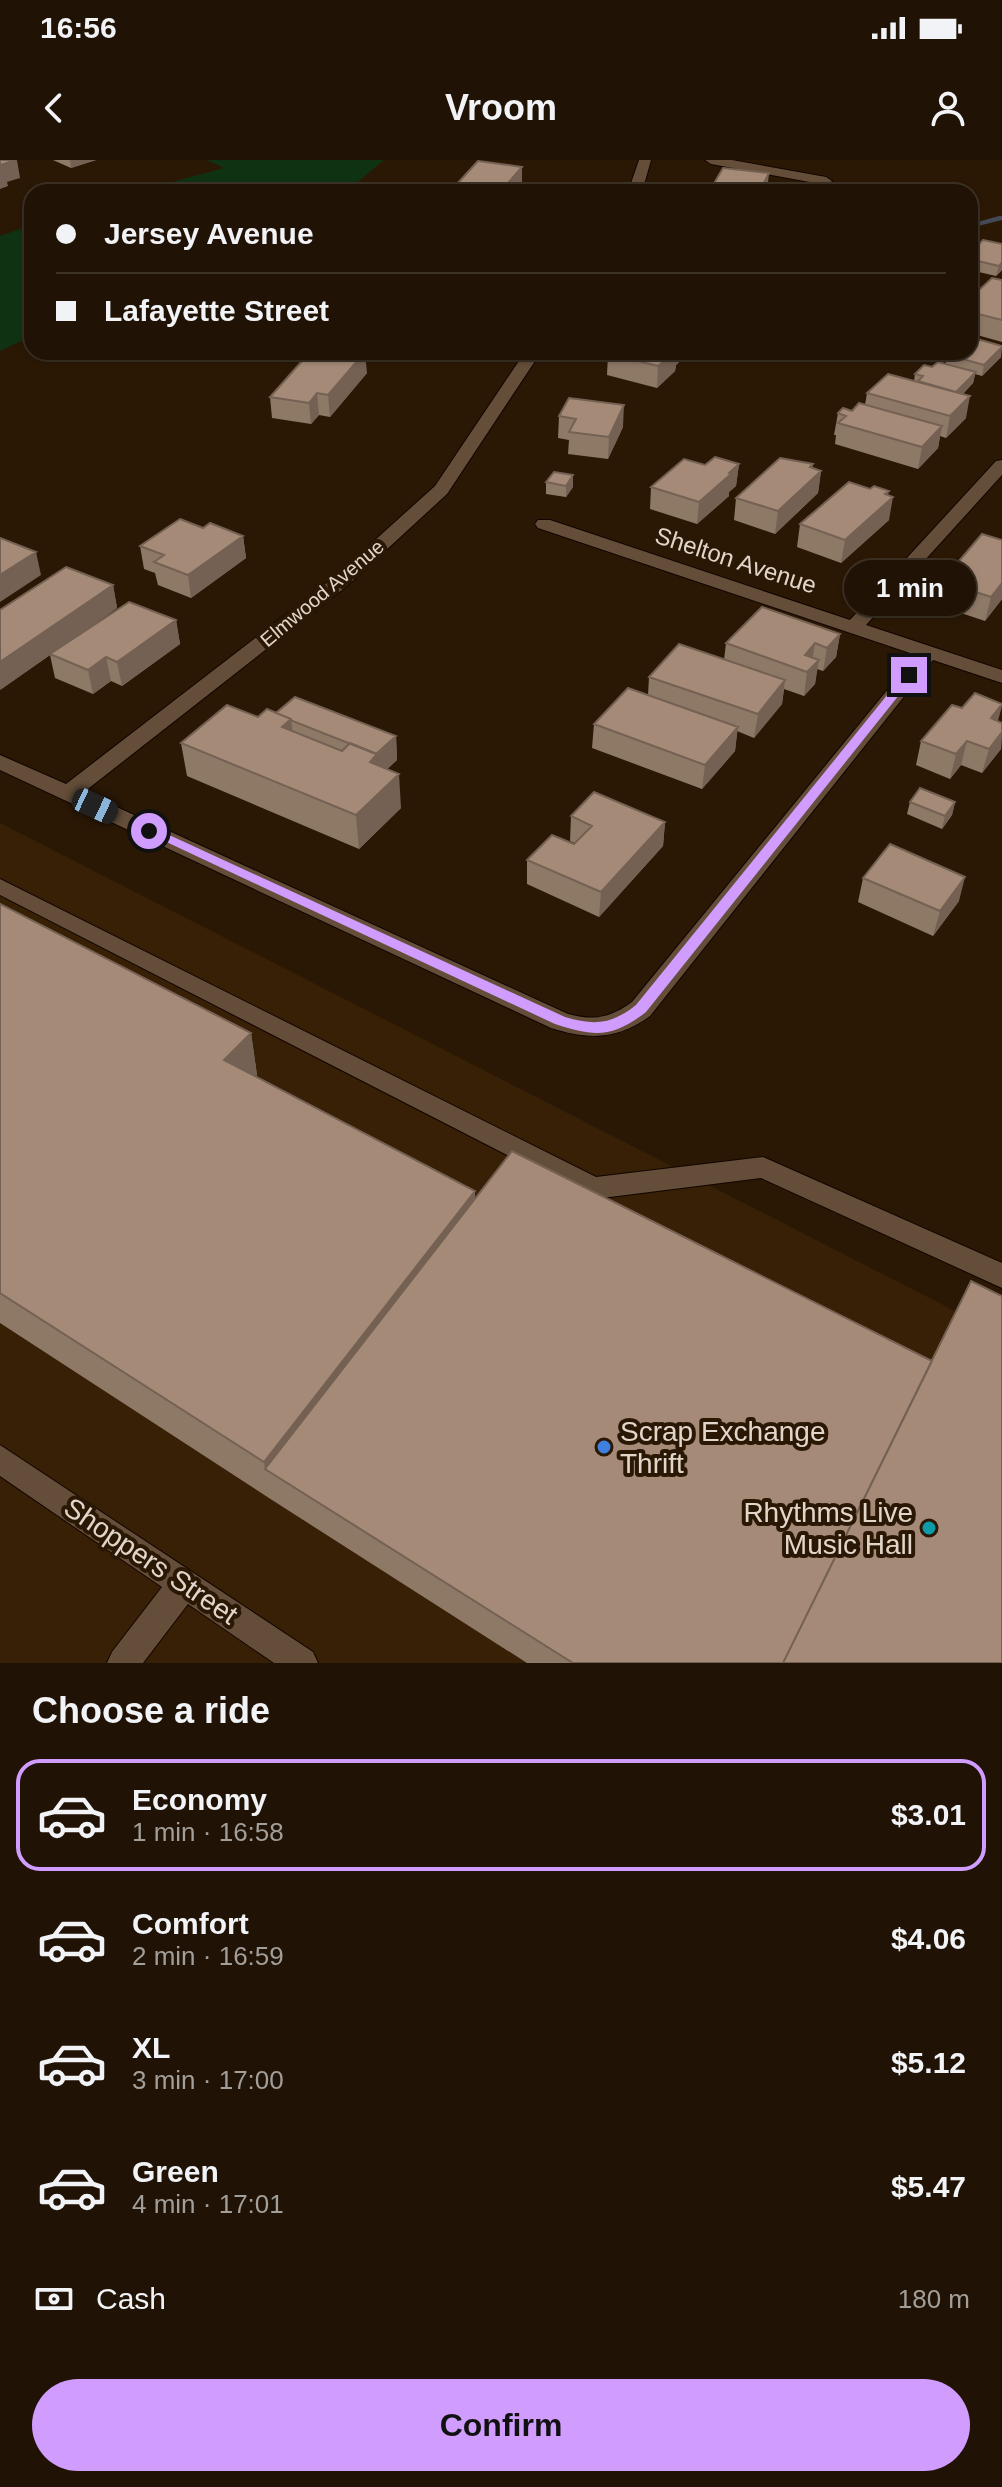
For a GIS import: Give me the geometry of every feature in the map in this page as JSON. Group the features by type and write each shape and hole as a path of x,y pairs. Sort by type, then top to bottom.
{"street":[{"path":"640,184 645,160"},
{"path":"711,160 826,181"},
{"name":"Elmwood Avenue","path":"68,793 340,582 441,490 528,360"},
{"path":"855,626 1002,465"},
{"name":"Shelton Avenue","path":"544,524 1002,677"},
{"path":"0,762 560,1021 584,1028 606,1029 641,1009 929,652"}],"lane":[{"path":"0,886 594,1188 763,1167 1002,1276"},
{"name":"Shoppers Street","path":"0,1459 302,1663"},
{"path":"123,1663 184,1584"}],"shaded area":[{"path":"0,823 1002,1335 1002,1663 0,1663"}],"green space":[{"path":"207,160 384,160 356,184 165,184 224,168"},
{"path":"24,228 24,340 0,351 0,236"}],"building":[{"path":"478,161 522,167 507,184 457,184"},
{"path":"723,168 769,173 763,184 714,184"},
{"path":"983,240 1002,244 1002,262 999,266 978,261 978,245"},
{"path":"992,278 1002,280 1002,320 978,314 978,291"},
{"path":"978,339 1002,346 984,365 966,360 978,360"},
{"path":"303,360 358,360 328,395 317,393 309,403 270,397"},
{"path":"633,360 665,360 658,366"},
{"path":"938,362 976,372 956,392 918,381 923,376 915,374 924,365 932,367"},
{"path":"888,374 970,396 950,416 867,393"},
{"path":"569,398 624,405 609,437 569,432 576,419 559,416"},
{"path":"859,403 942,426 922,447 838,423 846,416 838,413 843,408 852,411"},
{"path":"715,457 739,464 699,502 651,487 684,459 705,465"},
{"path":"780,458 813,464 810,467 821,471 778,511 736,498"},
{"path":"554,472 573,475 566,486 546,482"},
{"path":"849,482 889,491 885,494 893,497 845,540 800,524"},
{"path":"180,519 203,528 210,523 243,536 188,575 154,562 164,555 140,546"},
{"path":"982,534 1002,540 1002,583 991,597 942,581"},
{"path":"0,538 36,552 0,575"},
{"path":"66,567 113,585 0,662 0,610"},
{"path":"129,602 176,620 117,662 106,657 88,670 50,654"},
{"path":"762,607 840,634 827,648 815,643 805,655 819,660 807,672 726,643"},
{"path":"679,644 785,680 758,714 649,677"},
{"path":"628,688 738,727 705,765 594,724"},
{"path":"975,693 1002,704 991,718 1002,723 1002,732 989,749 967,741 956,754 921,741 952,705 962,708"},
{"path":"295,697 396,736 376,754 276,713"},
{"path":"227,705 258,717 267,709 291,719 282,727 342,751 350,743 377,754 370,762 399,774 356,815 181,743"},
{"path":"920,788 955,802 945,816 910,802"},
{"path":"594,792 665,822 601,892 527,860 552,835 574,844 592,826 571,816"},
{"path":"890,844 965,877 940,911 863,878"},
{"path":"0,904 251,1033 224,1060 475,1191 264,1462 0,1293"},
{"name":"Scrap Exchange Thrift","path":"512,1151 932,1361 783,1663 573,1663 265,1469"},
{"name":"Rhythms Live Music Hall","path":"971,1281 1002,1296 1002,1663 783,1663"}],"waterway":[{"path":"978,224 1002,218"}],"place":[{"name":"Scrap Exchange Thrift","path":"604,1447"},
{"name":"Rhythms Live Music Hall","path":"929,1528"}],"route":[{"path":"149,831 560,1021 584,1028 606,1029 641,1009 909,675"}]}
